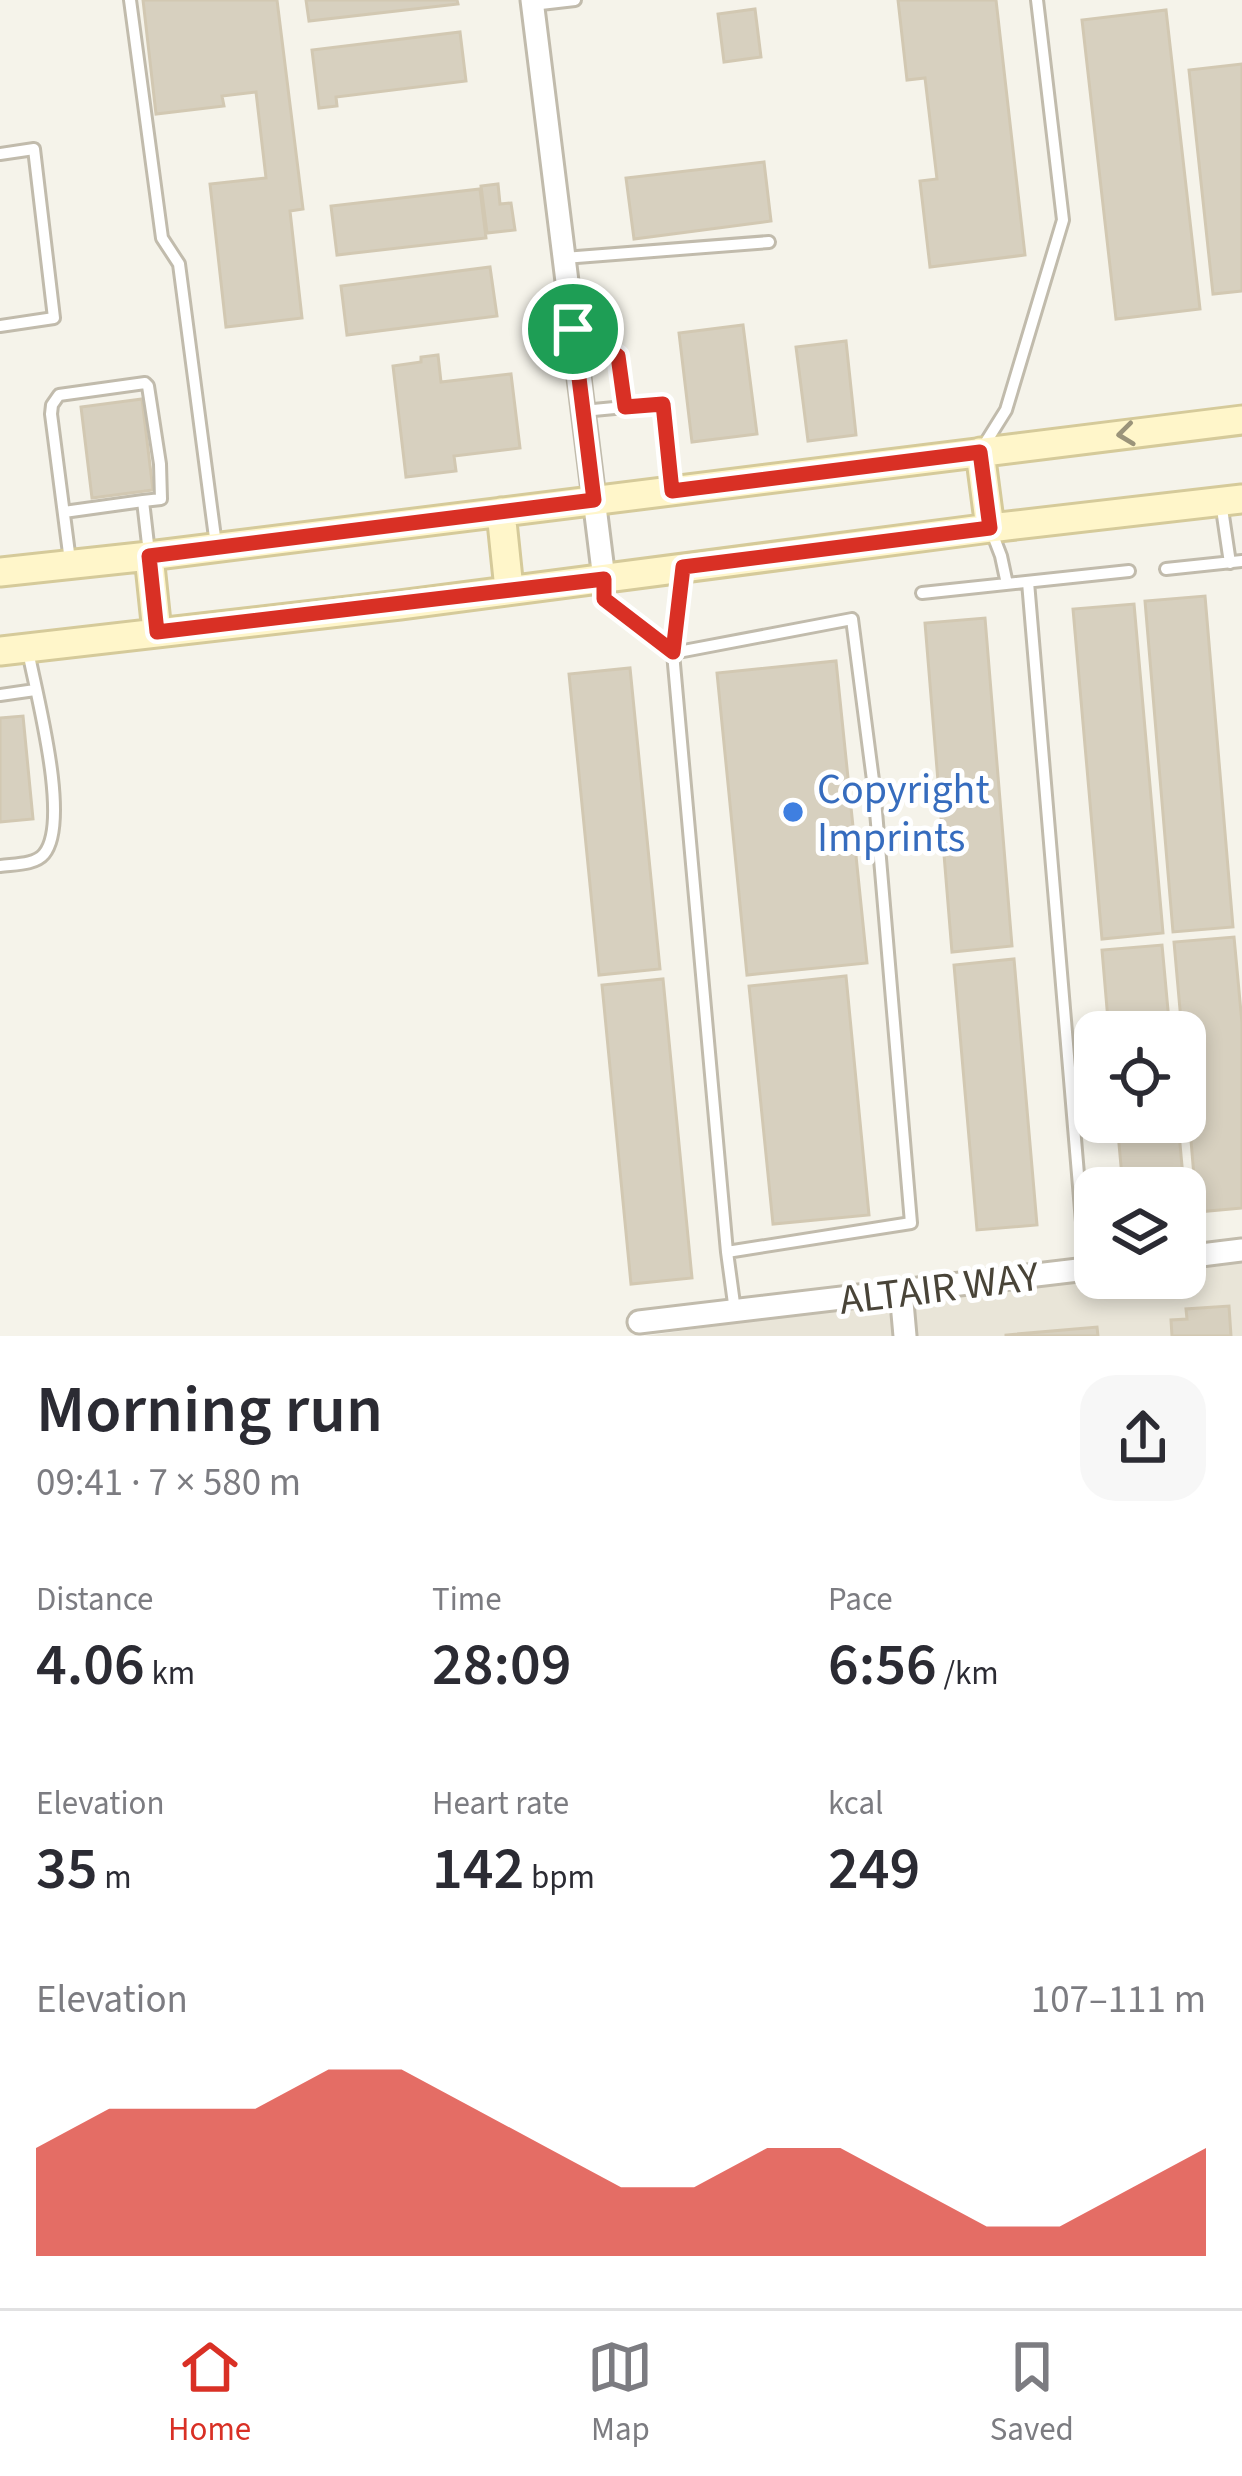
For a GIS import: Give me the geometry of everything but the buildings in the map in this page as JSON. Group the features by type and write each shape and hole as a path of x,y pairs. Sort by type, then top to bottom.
{"main road":[{"path":"0,572 1242,420"},
{"path":"980,452 990,528"},
{"path":"14,650 1232,500"},
{"path":"500,512 509,589"},
{"path":"149,556 157,632"}],"street":[{"path":"532,2 604,579"},
{"path":"1206,1254 1242,1250"},
{"name":"ALTAIR WAY","path":"639,1322 1074,1271"},
{"path":"901,1291 905,1336"}],"lane":[{"path":"130,0 162,238 179,264 217,546"},
{"path":"532,2 575,0"},
{"path":"980,452 1006,410 1063,220 1037,0"},
{"path":"0,154 34,149 55,318 0,326"},
{"path":"564,258 769,242"},
{"path":"573,329 618,356 625,407"},
{"path":"64,512 161,499 160,464 145,383 59,394 52,405 51,414 64,512 71,564"},
{"path":"583,412 663,404 672,491"},
{"path":"1166,569 1236,562 1232,500"},
{"path":"143,501 149,556"},
{"path":"990,528 1007,584"},
{"path":"683,567 673,652 735,1311"},
{"path":"922,593 1129,571"},
{"path":"604,579 604,599 673,652 852,619 874,788 910,1223 727,1252"},
{"path":"1028,582 1082,1167"},
{"path":"0,866 35,861 44,854 53,838 56,803 35,690 14,650"},
{"path":"0,695 35,690"}],"shaded area":[{"path":"1242,1253 1242,1336 645,1336 1074,1276 1074,1299 1206,1299 1206,1258"}],"place":[{"name":"Copyright Imprints","path":"793,812"}],"route":[{"path":"573,329 618,356 625,407 663,404 672,491 980,452 990,528 683,567 673,652 604,599 604,579 157,632 149,556 594,500 573,329"}]}
